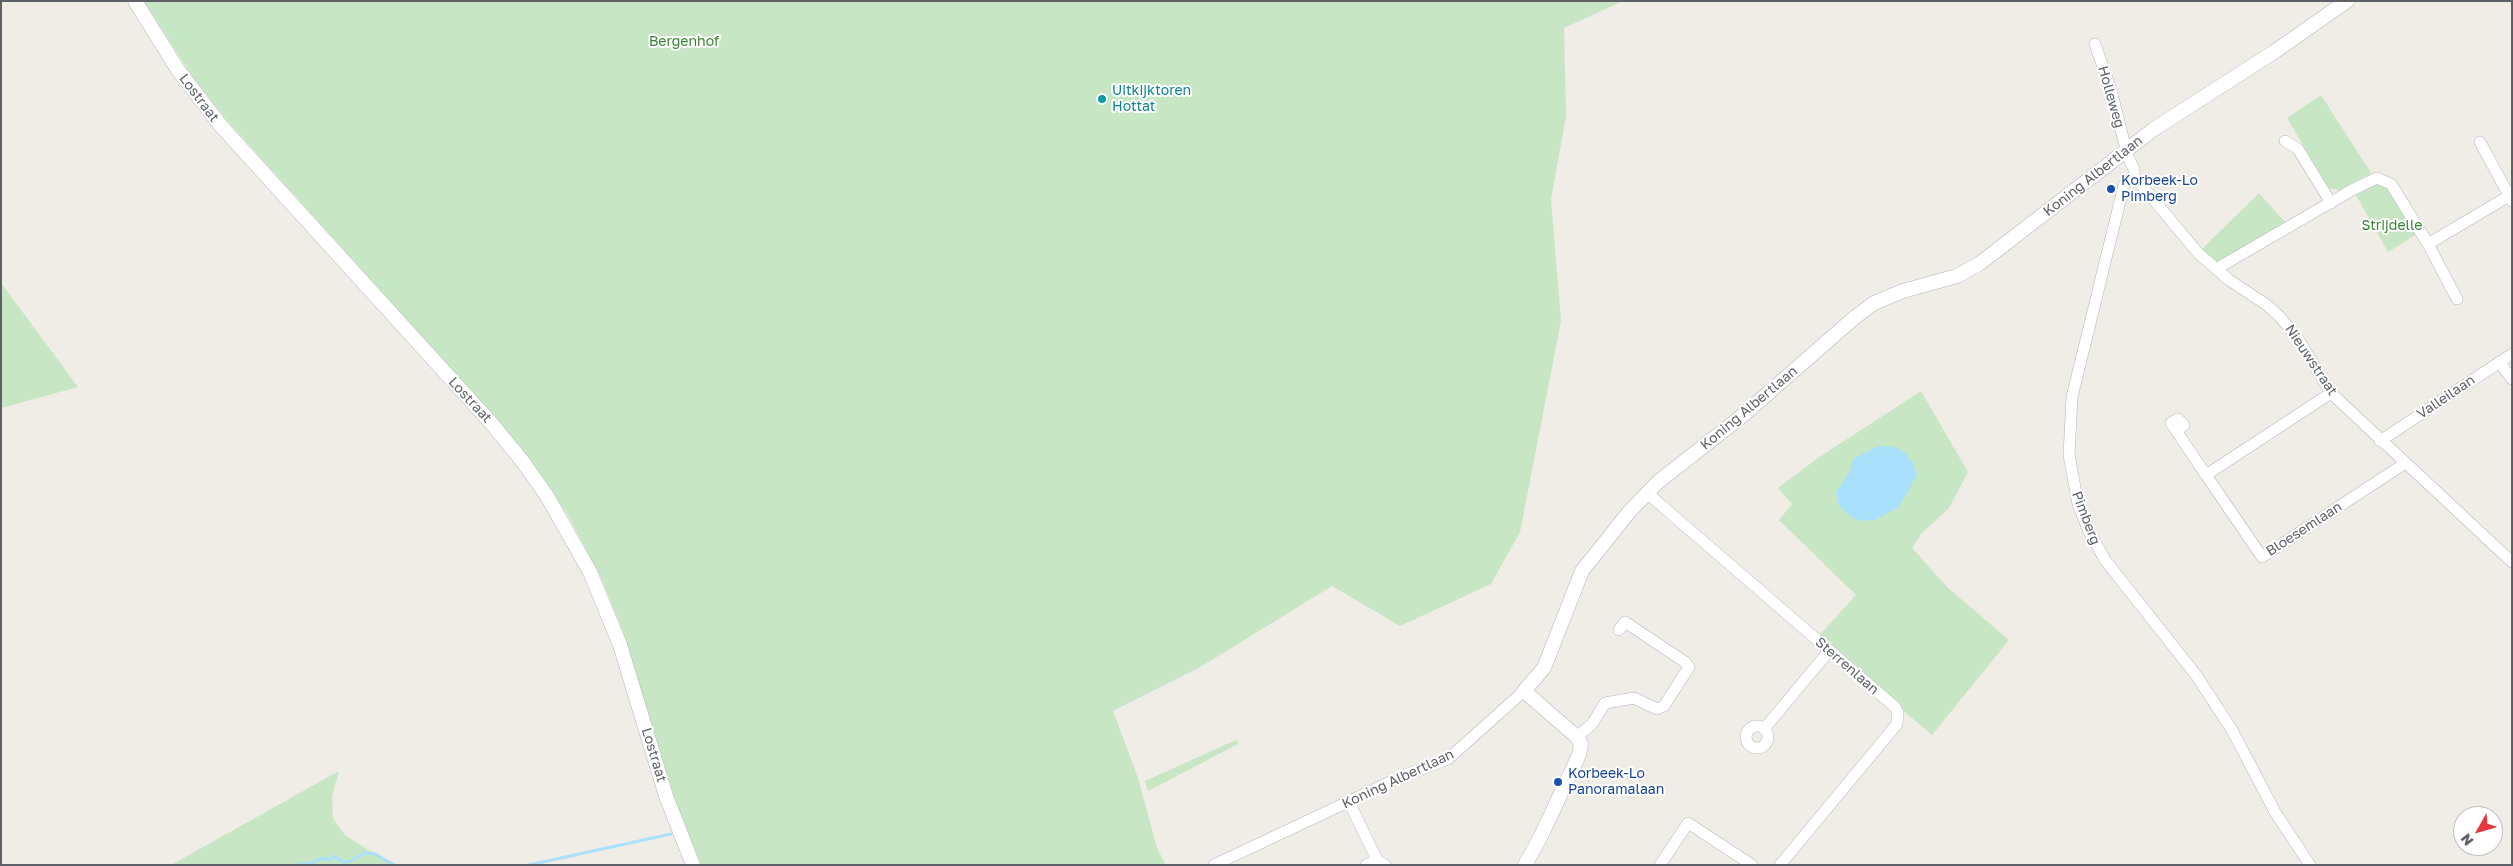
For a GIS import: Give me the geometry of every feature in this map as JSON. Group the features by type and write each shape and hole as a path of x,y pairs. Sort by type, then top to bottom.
{"street":[{"name":"Lostraat","path":"135,1 178,70 221,126 492,424 523,462 547,496 590,572 620,645 666,796 693,865"},
{"name":"Koning Albertlaan","path":"1214,865 1405,774 1448,759 1524,692 1544,668 1582,571 1658,482 1742,416 1854,318 1874,303 1903,291 1966,272 2154,129 2274,52 2347,1"},
{"name":"Holleweg","path":"2095,44 2127,150"},
{"path":"2285,141 2298,149 2331,203"},
{"path":"2428,244 2510,199 2480,142"},
{"name":"Nieuwstraat","path":"2127,150 2134,169 2134,176 2195,250 2216,270 2279,316 2297,337 2331,393 2404,464 2512,562"},
{"name":"Pimberg","path":"2134,176 2124,185 2072,396 2070,455 2078,504 2088,529 2105,560 2196,675 2222,714 2280,821 2310,865"},
{"path":"2216,270 2377,178 2390,184 2428,244 2457,298"},
{"name":"Valleilaan","path":"2380,441 2512,354"},
{"path":"2500,362 2512,379"},
{"path":"2206,475 2331,393"},
{"name":"Bloesemlaan","path":"2177,431 2184,425 2178,419 2171,423 2262,557 2404,464"},
{"name":"Sterrenlaan","path":"1647,493 1895,707 1898,718 1897,724 1780,865"},
{"path":"2501,550 2512,544"},
{"path":"1577,738 1592,724 1605,703 1634,698 1657,709 1664,706 1689,667 1685,662 1625,622 1619,630"},
{"path":"1764,729 1829,651"},
{"path":"1524,692 1582,744 1579,756 1525,865"},
{"path":"1349,802 1376,863"},
{"path":"1660,865 1688,823 1752,865"}],"green space":[{"name":"Bergenhof","path":"144,1 1623,1 1564,28 1566,116 1551,199 1561,321 1520,532 1491,584 1400,626 1332,586 1202,666 1113,711 1138,778 1157,848 1166,865 701,865 673,794 621,626 601,578 568,515 520,446 224,117 192,76"},
{"path":"2321,95 2371,173 2339,190 2329,188 2287,118"},
{"name":"Strijdelle","path":"2375,184 2388,188 2417,234 2388,252 2356,195"},
{"path":"2259,193 2286,223 2215,263 2201,250"},
{"path":"1,283 78,387 1,408"},
{"path":"1921,391 1968,472 1949,508 1921,534 1912,548 1949,589 2009,640 1932,735 1817,638 1856,595 1779,520 1792,504 1778,488 1818,458"},
{"path":"1236,740 1238,744 1148,791 1145,781"},
{"path":"339,771 332,796 333,818 345,835 370,851 398,865 171,865"}],"water":[{"path":"1878,446 1894,447 1905,453 1913,463 1917,475 1899,507 1875,520 1862,521 1851,517 1839,506 1836,492 1850,471 1853,459"}],"waterway":[{"path":"529,865 671,834"},
{"path":"296,865 311,863 323,858 329,860 335,856 342,862 348,862 365,853 375,854 394,865"}],"place":[{"name":"Uitkijktoren Hottat","path":"1102,99"},
{"name":"Korbeek-Lo Pimberg","path":"2111,189"},
{"name":"Korbeek-Lo Panoramalaan","path":"1558,782"}]}
